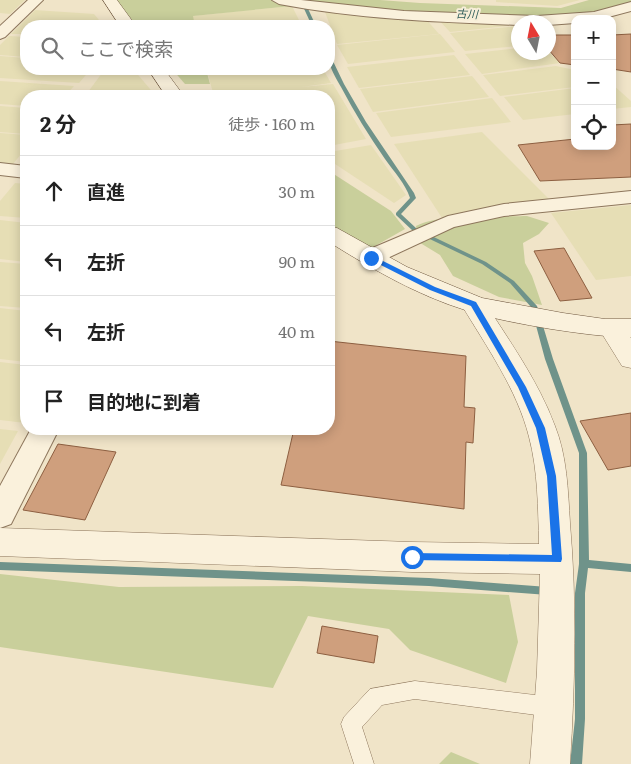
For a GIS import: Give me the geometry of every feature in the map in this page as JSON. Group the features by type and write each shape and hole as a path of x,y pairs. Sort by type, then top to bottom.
{"street":[{"path":"0,34 36,0"},
{"path":"110,0 124,20"},
{"path":"279,0 340,11 456,19 540,21 594,17 631,6"},
{"path":"453,4 456,19"},
{"path":"160,75 171,90"},
{"path":"0,170 20,172"},
{"path":"371,258 448,222 504,210 631,197"},
{"path":"335,237 371,258 432,288 473,304 522,316 622,328 631,359"},
{"path":"473,304 522,387 541,428 551,476 557,559 555,707 550,764"},
{"path":"0,515 42,435"},
{"path":"0,542 412,557 557,559"}],"lane":[{"path":"364,764 351,724 377,696 414,690 555,707"}],"shaded area":[{"path":"0,0 25,0 10,14 0,13"},
{"path":"496,0 580,0 557,6 496,2"},
{"path":"292,6 299,20 194,20 192,16"},
{"path":"35,10 94,14 99,20 25,20"},
{"path":"325,12 425,18 439,34 337,44 335,39 335,20 328,20"},
{"path":"435,16 511,20 511,26 450,32"},
{"path":"20,25 20,34 11,34"},
{"path":"511,27 511,47 465,51 450,33"},
{"path":"440,34 455,52 348,64 337,45"},
{"path":"9,36 20,37 20,57 0,55 0,45"},
{"path":"511,49 511,60 556,59 560,63 482,74 465,54"},
{"path":"454,55 470,75 359,88 347,67"},
{"path":"0,56 20,58 20,75 86,75 79,83 0,78"},
{"path":"556,66 571,69 571,87 500,96 483,75"},
{"path":"101,75 138,75 151,90 89,90"},
{"path":"208,75 326,75 331,83 301,87 333,84 366,139 335,145 335,90 212,90"},
{"path":"472,76 489,97 373,112 360,89"},
{"path":"0,81 74,86 70,90 20,90 20,106 0,104"},
{"path":"616,88 631,101 631,107 616,109"},
{"path":"571,89 571,114 523,120 504,97"},
{"path":"492,98 511,122 391,137 376,113"},
{"path":"0,106 20,108 20,134 0,132"},
{"path":"482,132 555,205 442,218 394,144"},
{"path":"0,133 20,135 20,155 13,164 0,163"},
{"path":"371,145 406,195 394,203 335,164 335,151"},
{"path":"15,183 20,183 20,218 0,216 0,201"},
{"path":"631,205 631,276 596,280 551,213"},
{"path":"0,220 20,222 20,261 0,259"},
{"path":"0,262 20,264 20,308 0,306"},
{"path":"0,308 20,310 20,361 0,359"},
{"path":"0,362 20,364 20,422 0,420"},
{"path":"0,429 18,431 0,464"}],"green space":[{"path":"114,0 271,0 292,6 193,16 194,20 131,20"},
{"path":"301,0 380,0 561,8 589,0 631,0 631,3 615,10 556,15 511,15 511,17 379,14 287,2"},
{"path":"177,75 208,75 210,84 185,84"},
{"path":"335,175 391,211 405,229 368,250 335,230"},
{"path":"527,216 549,223 539,234 523,243 525,263 532,276 542,305 499,297 453,276 440,255 417,241 416,226 439,219"},
{"path":"0,574 119,587 302,586 509,595 518,642 506,683 410,650 389,629 308,616 273,688 0,647"},
{"path":"451,752 480,764 439,764"}],"building":[{"path":"631,34 631,72 616,70 616,35"},
{"path":"556,35 571,35 571,64 560,63 556,58"},
{"path":"631,124 631,177 540,181 518,145 571,139 571,150 616,150 616,125"},
{"path":"564,248 592,298 560,301 534,251"},
{"path":"335,342 466,356 464,407 475,408 473,443 466,442 464,509 281,485 293,435 335,435"},
{"path":"631,413 631,466 608,470 580,421"},
{"path":"58,444 116,452 85,520 23,510"},
{"path":"322,626 378,636 374,663 317,653"}],"waterway":[{"path":"302,0 311,20"},
{"path":"335,70 363,122 411,193 413,198 398,214 415,230 484,263 512,282 534,306 549,359 583,453 584,564"},
{"path":"576,764 580,719 580,593 584,564"},
{"path":"584,564 631,568"},
{"path":"0,566 429,582 548,591"}],"route":[{"path":"371,258 432,288 473,304 522,387 541,428 551,476 557,559 412,557"}],"water label":[{"name":"古川","path":"467,14"}]}
